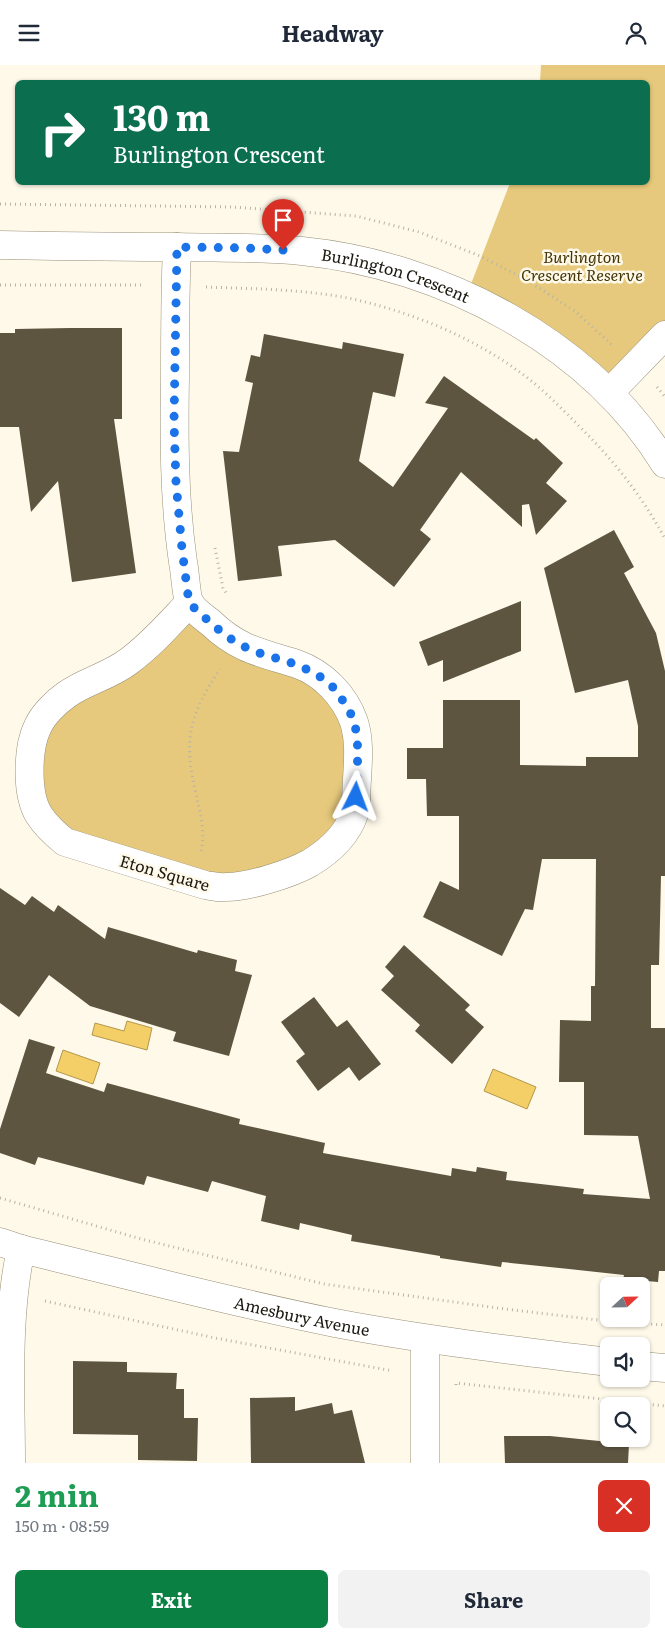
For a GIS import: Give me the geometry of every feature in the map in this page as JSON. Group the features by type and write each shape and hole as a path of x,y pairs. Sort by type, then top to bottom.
{"street":[{"name":"Burlington Crescent","path":"0,245 244,248 303,251 366,262 425,279 477,301 528,329 572,359 609,393 657,450 665,464"},
{"path":"177,247 174,432 176,482 189,603"},
{"path":"609,393 665,335"},
{"name":"Eton Square","path":"189,603 235,642 253,651 298,665 318,675 334,688 348,708 355,723 358,750 355,813 346,831 320,857 300,869 239,886 205,885 65,843 51,830 38,813 32,795 30,770 30,753 38,724 67,694 127,663 159,635 189,603"},
{"path":"10,1245 15,1276 12,1306 11,1463"},
{"name":"Amesbury Avenue","path":"10,1245 252,1305 334,1323 425,1339 600,1361"},
{"path":"424,1463 425,1339"},
{"path":"650,1367 665,1368"}],"path":[{"path":"0,285 146,285"},
{"path":"208,287 307,292 353,299 402,313 450,331 493,354 526,377 594,441 627,477 656,521 665,539"},
{"path":"654,383 665,397"},
{"path":"214,541 223,588 228,595"},
{"path":"192,881 200,857 203,832 190,770 189,738 194,716 221,668"},
{"path":"0,1198 141,1239 324,1283 514,1310 606,1321 665,1325"},
{"path":"40,1300 215,1338 393,1371"},
{"path":"456,1383 665,1406"}],"green space":[{"name":"Burlington Crescent Reserve","path":"541,65 665,65 665,335 609,393 466,297 509,185 650,185 650,80 540,80"},
{"path":"189,603 253,651 348,708 346,831 239,886 65,842 32,795 33,738"}],"shaded area":[{"path":"127,1021 152,1028 147,1050 92,1035 95,1023 124,1031"},
{"path":"63,1050 100,1063 93,1084 56,1071"},
{"path":"493,1069 536,1087 527,1109 484,1091"}],"building":[{"path":"122,328 122,419 114,419 136,573 72,582 58,481 31,512 19,427 0,427 0,333 15,333 15,329"},
{"path":"264,334 342,349 343,342 404,354 395,397 373,392 359,461 393,487 448,408 425,403 444,376 534,440 536,438 563,463 546,483 567,501 536,535 529,504 522,505 522,527 461,472 420,530 431,539 394,587 335,540 278,546 282,576 238,581 223,451 239,452 253,383 245,381 251,355 260,357"},
{"path":"614,530 634,567 624,573 656,633 665,671 665,876 661,876 659,965 651,965 651,1028 665,1028 665,1271 659,1271 658,1282 650,1281 650,1277 624,1277 624,1275 502,1262 501,1267 440,1258 440,1256 351,1241 352,1235 300,1223 299,1230 261,1221 266,1196 212,1181 208,1192 147,1176 144,1185 38,1157 35,1165 0,1153 0,1129 29,1039 55,1047 46,1073 104,1092 107,1083 240,1119 239,1124 325,1143 323,1153 451,1176 452,1168 476,1172 477,1167 507,1172 506,1180 584,1189 583,1194 650,1199 638,1136 584,1135 584,1082 559,1082 560,1020 591,1021 591,986 595,986 596,859 542,859 533,910 525,909 502,956 423,917 440,881 459,890 459,816 427,816 426,779 407,779 407,748 443,748 443,700 520,700 520,765 586,766 586,757 638,757 638,726 628,680 575,693 544,568"},
{"path":"521,601 521,651 443,682 443,660 428,666 419,642"},
{"path":"0,888 25,905 32,896 54,912 58,905 105,939 108,927 197,953 198,950 237,960 235,971 252,975 229,1056 173,1041 176,1032 90,1006 49,975 19,1017 0,1003"},
{"path":"404,945 470,1005 465,1010 484,1027 452,1064 415,1031 420,1025 381,990 394,976 385,967"},
{"path":"314,997 337,1027 347,1020 381,1064 359,1081 349,1067 318,1091 296,1061 305,1054 281,1022"},
{"path":"73,1361 127,1362 127,1372 177,1373 176,1389 184,1389 184,1418 198,1418 197,1461 138,1460 138,1435 73,1434"},
{"path":"295,1397 295,1411 332,1403 334,1414 352,1410 365,1463 251,1463 250,1398"},
{"path":"504,1436 550,1436 600,1441 600,1447 629,1447 628,1463 505,1463"}],"route":[{"path":"283,250 177,247 174,442 178,517 189,603 235,642 253,651 298,665 318,675 334,688 348,708 355,723 358,750 356,797"}]}
